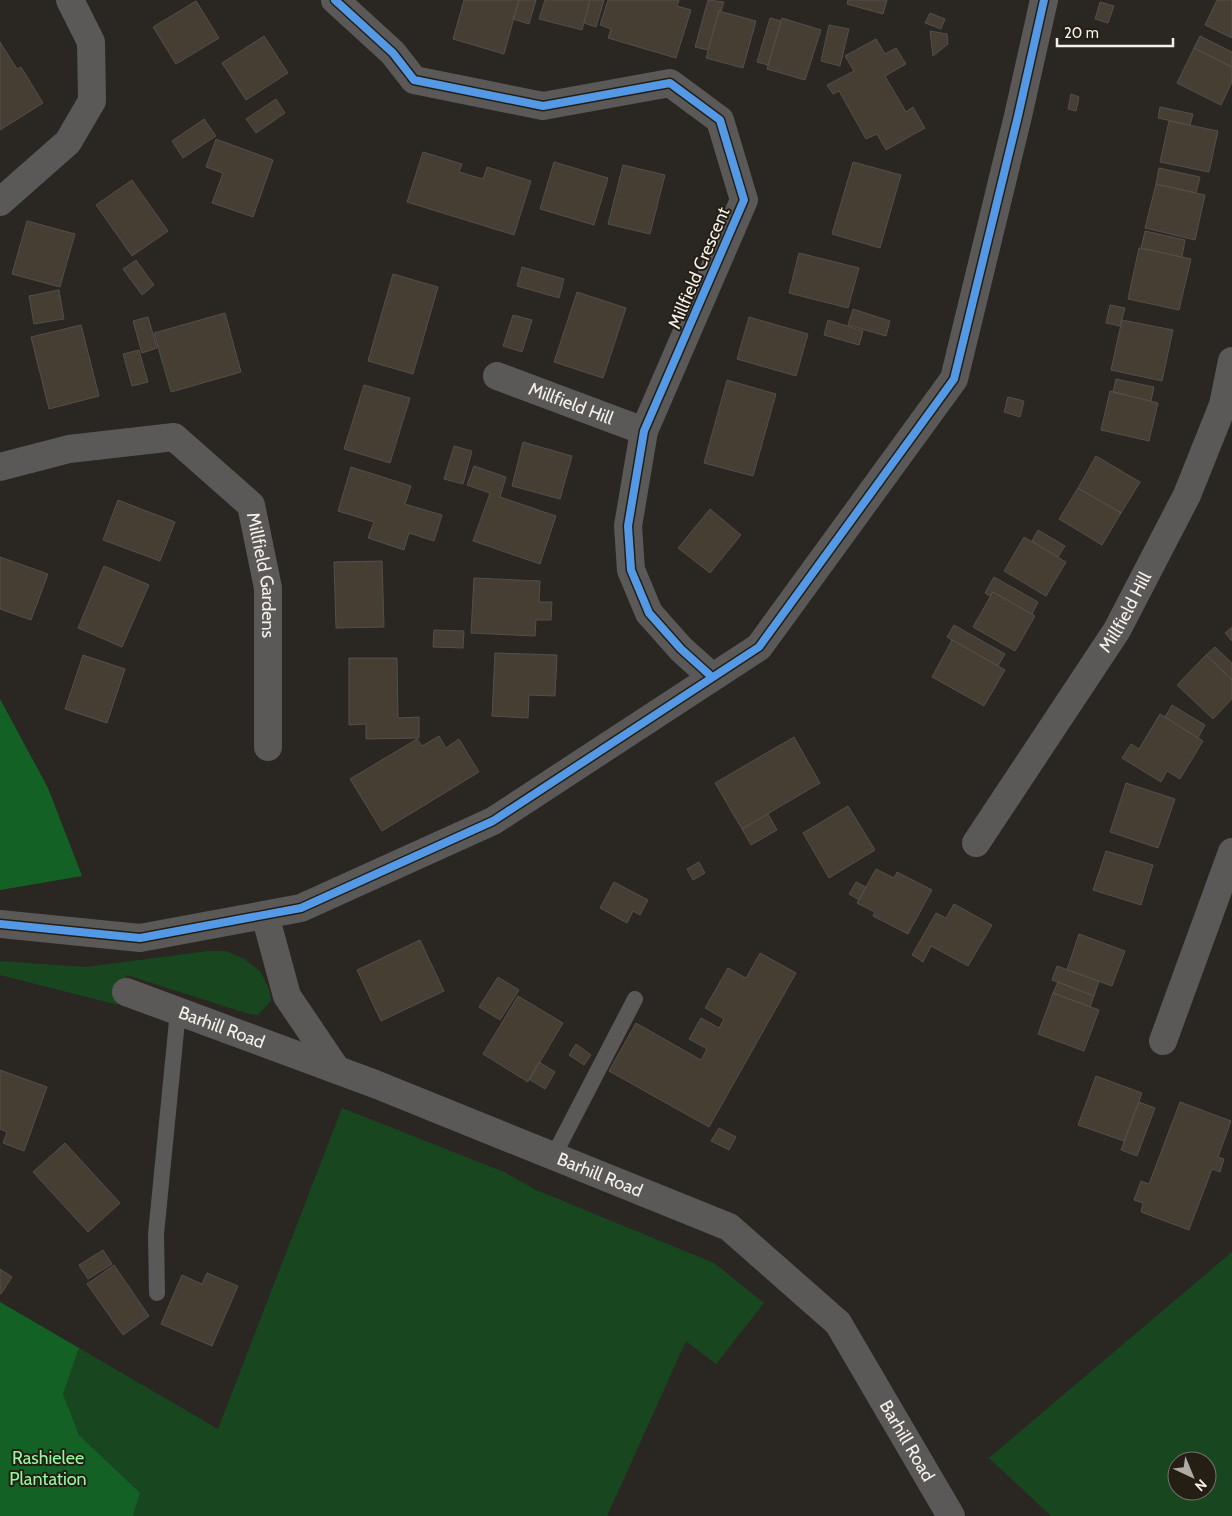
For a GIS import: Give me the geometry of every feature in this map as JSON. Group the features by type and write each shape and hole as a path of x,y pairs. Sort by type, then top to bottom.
{"street":[{"path":"0,202 68,142 92,101 91,42 70,0"},
{"name":"Millfield Crescent","path":"335,0 393,53 414,80 543,106 670,83 720,120 744,200 644,431 628,526 631,570 649,613 681,649 712,678"},
{"path":"0,924 140,938 301,908 493,821 759,647 954,379 1018,116 1044,0"},
{"name":"Millfield Hill","path":"976,843 1118,630 1187,494 1224,405 1232,361"},
{"name":"Millfield Hill","path":"497,376 644,431"},
{"name":"Millfield Gardens","path":"0,467 69,449 174,437 251,505 268,588 268,747"},
{"path":"1163,1041 1232,852"},
{"path":"265,915 287,996 337,1070"},
{"name":"Barhill Road","path":"126,992 337,1070 729,1227 838,1323 951,1516"}],"lane":[{"path":"554,1156 635,999"},
{"path":"157,1293 156,1234 178,1011"}],"green space":[{"path":"0,699 48,788 82,876 0,890"},
{"path":"208,951 226,951 244,959 260,971 269,989 271,1001 258,1015 249,1014 127,975 118,1005 0,975 0,961 86,967"},
{"path":"342,1108 504,1172 536,1190 714,1263 764,1303 716,1364 686,1341 607,1516 133,1516 140,1493 79,1435 63,1394 79,1348 218,1429"},
{"path":"1232,1252 1232,1516 1051,1516 989,1458"},
{"name":"Rashielee Plantation","path":"0,1302 79,1348 63,1394 79,1435 140,1493 133,1516 0,1516"}],"building":[{"path":"464,0 519,0 504,54 453,39"},
{"path":"519,0 536,0 529,24 513,19"},
{"path":"545,0 590,0 582,30 539,19"},
{"path":"590,0 604,0 596,27 584,23"},
{"path":"608,0 679,0 677,6 691,10 676,58 608,38 611,29 600,25"},
{"path":"708,0 724,2 721,11 719,11 708,50 695,47"},
{"path":"848,0 887,0 883,14 847,4"},
{"path":"1217,0 1232,0 1232,38 1205,25"},
{"path":"196,1 219,38 176,64 153,27"},
{"path":"1100,2 1114,6 1108,23 1095,19"},
{"path":"719,11 756,21 743,68 706,58"},
{"path":"930,13 945,19 941,29 925,23"},
{"path":"770,18 781,21 768,65 757,62"},
{"path":"782,18 821,30 805,80 767,69"},
{"path":"829,25 849,29 840,66 821,61"},
{"path":"930,31 947,34 948,44 933,56"},
{"path":"264,36 288,73 246,100 222,63"},
{"path":"1200,36 1232,52 1232,67 1194,48"},
{"path":"876,39 885,54 896,48 906,64 885,76 906,112 913,107 925,128 886,150 877,134 866,139 839,91 833,94 827,85 854,71 845,56"},
{"path":"0,42 17,69 21,67 43,103 0,130"},
{"path":"1194,48 1232,67 1232,82 1221,105 1177,83"},
{"path":"1071,94 1079,97 1076,111 1068,109"},
{"path":"276,99 285,113 256,133 246,119"},
{"path":"1160,107 1193,114 1190,125 1158,118"},
{"path":"204,119 216,136 183,158 172,141"},
{"path":"1169,121 1218,131 1209,172 1160,162"},
{"path":"216,139 273,160 253,217 212,203 223,173 206,167"},
{"path":"423,152 462,164 459,172 483,179 487,167 531,181 514,235 407,202"},
{"path":"554,162 608,178 594,225 540,209"},
{"path":"853,162 901,175 880,248 832,234"},
{"path":"623,165 665,175 650,234 608,224"},
{"path":"1159,168 1200,177 1196,193 1156,184"},
{"path":"132,180 168,231 132,256 96,205"},
{"path":"1156,184 1205,195 1195,240 1145,228"},
{"path":"27,221 75,234 60,287 12,274"},
{"path":"1145,231 1185,240 1182,257 1141,248"},
{"path":"1139,248 1191,259 1179,310 1128,299"},
{"path":"799,253 859,268 848,308 789,293"},
{"path":"136,260 154,285 142,295 123,269"},
{"path":"522,267 564,279 559,298 517,286"},
{"path":"393,274 438,287 413,374 368,361"},
{"path":"59,290 64,319 34,324 29,296"},
{"path":"577,292 626,308 603,378 554,362"},
{"path":"1110,305 1125,308 1120,326 1106,323"},
{"path":"853,309 890,321 886,336 848,325"},
{"path":"225,313 241,372 171,392 154,333"},
{"path":"513,315 532,320 522,352 503,346"},
{"path":"148,317 157,348 142,353 133,321"},
{"path":"749,317 808,334 796,376 737,359"},
{"path":"828,320 863,331 859,345 824,335"},
{"path":"1122,320 1173,330 1162,381 1111,370"},
{"path":"81,325 99,396 49,409 31,337"},
{"path":"139,350 148,382 132,386 123,354"},
{"path":"1116,379 1154,387 1151,401 1113,392"},
{"path":"727,380 776,394 753,476 704,463"},
{"path":"364,385 410,398 390,463 344,449"},
{"path":"1110,391 1158,403 1149,441 1101,430"},
{"path":"1008,397 1024,401 1020,417 1004,412"},
{"path":"523,442 572,456 560,499 512,486"},
{"path":"454,446 472,451 463,484 444,479"},
{"path":"1096,456 1140,482 1121,513 1078,488"},
{"path":"474,466 506,477 500,497 556,516 540,564 473,541 490,493 467,485"},
{"path":"351,467 411,486 405,504 442,515 434,541 409,533 404,550 368,538 374,522 338,511"},
{"path":"1078,488 1121,513 1102,545 1059,519"},
{"path":"118,500 175,522 160,561 103,540"},
{"path":"710,509 741,535 710,573 678,548"},
{"path":"1038,530 1065,546 1058,557 1032,541"},
{"path":"1024,537 1066,562 1046,596 1004,571"},
{"path":"0,557 48,574 31,620 0,609"},
{"path":"382,561 384,627 336,628 334,562"},
{"path":"104,566 149,585 122,647 78,628"},
{"path":"994,577 1038,602 1032,614 993,592 990,596 985,593"},
{"path":"474,578 540,581 539,602 552,602 551,620 536,620 535,636 471,633"},
{"path":"993,592 1035,616 1015,651 973,627"},
{"path":"954,625 1005,654 998,666 947,637"},
{"path":"1232,627 1232,641 1225,633"},
{"path":"434,630 464,631 463,648 433,647"},
{"path":"952,640 1005,670 984,706 932,677"},
{"path":"1215,647 1232,663 1232,680 1206,655"},
{"path":"495,653 557,655 555,696 529,695 528,718 492,716"},
{"path":"83,655 125,669 107,723 65,709"},
{"path":"1206,655 1232,680 1232,699 1213,719 1177,685"},
{"path":"349,658 397,658 398,718 419,717 419,738 366,739 366,724 349,725"},
{"path":"1172,705 1205,725 1198,738 1165,717"},
{"path":"1160,714 1203,741 1180,779 1167,771 1161,782 1122,758 1131,744 1139,749"},
{"path":"439,736 446,748 459,739 479,772 382,831 350,779 417,739 422,746"},
{"path":"794,737 820,783 742,829 715,783"},
{"path":"1126,783 1175,799 1158,848 1110,832"},
{"path":"848,806 875,850 829,878 803,833"},
{"path":"768,814 777,830 751,845 742,829"},
{"path":"1106,851 1153,865 1141,905 1093,890"},
{"path":"699,862 705,873 693,880 687,869"},
{"path":"876,869 894,878 897,872 932,890 908,934 873,916 875,912 857,903"},
{"path":"614,882 648,900 640,915 633,911 627,923 600,908"},
{"path":"856,882 866,887 859,900 849,894"},
{"path":"954,904 992,925 968,966 931,946 923,962 912,955 936,913 946,918"},
{"path":"1079,934 1125,951 1112,986 1067,970"},
{"path":"420,940 444,991 381,1021 357,970"},
{"path":"760,953 796,973 709,1127 609,1071 636,1023 701,1060 707,1049 689,1039 701,1018 719,1028 724,1019 705,1008 728,968 746,978"},
{"path":"1057,966 1099,981 1094,996 1052,980"},
{"path":"498,977 519,990 500,1020 479,1007"},
{"path":"1058,982 1094,996 1090,1007 1053,993"},
{"path":"1053,993 1099,1010 1084,1051 1038,1034"},
{"path":"518,996 563,1023 528,1082 483,1054"},
{"path":"576,1044 591,1055 584,1065 569,1055"},
{"path":"539,1062 555,1072 545,1089 529,1079"},
{"path":"0,1070 47,1087 24,1151 3,1143 7,1132 0,1129"},
{"path":"1096,1076 1142,1093 1124,1141 1078,1125"},
{"path":"1139,1102 1155,1108 1137,1156 1121,1150"},
{"path":"1180,1102 1231,1121 1218,1157 1224,1159 1220,1172 1212,1169 1189,1230 1141,1212 1143,1203 1134,1200 1141,1181 1149,1184"},
{"path":"719,1128 736,1137 729,1150 711,1141"},
{"path":"65,1143 120,1203 88,1232 33,1172"},
{"path":"103,1250 112,1264 88,1279 79,1265"},
{"path":"114,1265 149,1316 123,1335 87,1284"},
{"path":"0,1269 12,1277 1,1294 0,1293"},
{"path":"207,1273 238,1286 212,1346 161,1324 182,1275 202,1284"}],"cycle path":[{"path":"335,0 393,53 414,80 543,106 670,83 720,120 744,200 644,431 628,526 631,570 649,613 681,649 712,677"},
{"path":"0,924 140,938 301,908 493,821 759,647 954,379 1018,116 1044,0"}]}
